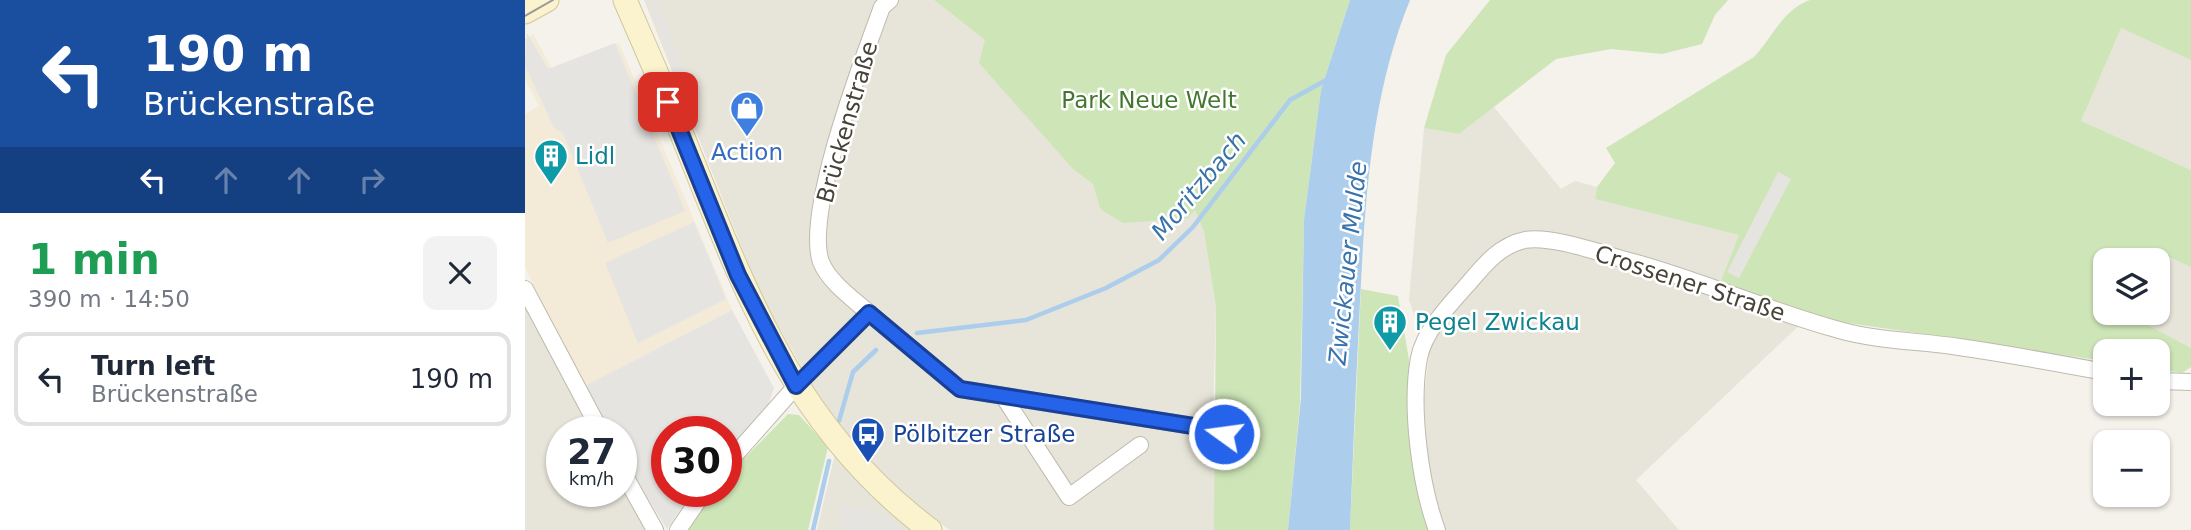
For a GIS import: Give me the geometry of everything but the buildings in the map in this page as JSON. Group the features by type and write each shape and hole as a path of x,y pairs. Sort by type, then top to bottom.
{"street":[{"path":"525,12 547,0"},
{"path":"625,0 738,275 796,386 876,484 930,530"},
{"name":"Brückenstraße","path":"890,0 882,7 844,115 820,211 818,244 822,264 840,287 950,384 960,389 1212,429 1224,434"},
{"name":"Crossener Straße","path":"1437,530 1427,503 1419,458 1419,357 1431,330 1449,305 1492,257 1509,244 1529,239 1664,271 1842,331 1960,347 2093,370"},
{"path":"525,289 592,416"},
{"path":"742,447 796,386 869,313"},
{"path":"2170,381 2191,382"},
{"path":"1005,398 1069,497 1140,445"},
{"path":"637,498 655,530"},
{"path":"678,530 694,507"}],"shaded area":[{"path":"644,0 934,0 985,40 1074,170 1093,184 1100,210 1188,218 1195,210 1204,232 1216,307 1213,413 1201,428 1217,444 1217,530 950,530 922,511 888,480 829,414 761,296"},
{"path":"657,1 700,112 692,116 649,4"},
{"path":"2121,28 2191,60 2191,170 2081,121"},
{"path":"527,33 548,69 615,43 685,211 608,243 563,133 554,128 525,65"},
{"path":"533,34 552,69 619,43 732,310 583,387 525,267 525,114 539,106 525,79 525,39"},
{"path":"1494,107 1561,189 1575,181 1597,187 1595,199 1740,235 1808,317 1636,480 1679,530 1441,530 1431,500 1422,411 1429,357 1409,300 1424,128 1459,134"},
{"path":"1778,172 1791,179 1739,278 1727,272"},
{"path":"694,222 726,299 638,343 605,263"},
{"path":"2170,257 2191,267 2191,348 2147,325 2170,325"},
{"path":"525,306 585,416 546,416 546,507 634,507 647,530 525,530"},
{"path":"732,310 774,388 767,408 742,438 742,416 651,416 651,504 637,481 637,416 599,416 583,387"},
{"path":"835,454 874,497 913,530 817,530"},
{"path":"637,485 659,527 637,490"},
{"path":"844,504 872,511 903,530 838,530"},
{"path":"653,507 682,507 667,529"}],"green space":[{"name":"Park Neue Welt","path":"934,0 1350,0 1321,90 1304,220 1300,404 1288,530 1214,530 1216,307 1204,232 1195,210 1188,218 1123,223 1100,209 1093,184 1074,170 979,63 985,40"},
{"path":"1490,0 1728,0 1715,15 1702,44 1662,54 1611,49 1556,59 1459,134 1424,128 1446,55"},
{"path":"1810,0 2191,0 2191,60 2121,28 2081,121 2191,170 2191,267 2170,257 2170,248 2093,248 2093,325 2148,325 2191,348 2191,367 2182,373 2170,371 2170,339 2093,339 2093,359 1808,317 1720,284 1739,235 1595,199 1597,187 1615,163 1606,148 1754,57 1785,17"},
{"path":"1361,289 1398,296 1409,360 1410,410 1432,530 1350,530"},
{"path":"788,414 799,415 828,447 808,530 688,530 704,507 742,507 742,461"}],"water":[{"name":"Zwickauer Mulde","path":"1350,0 1410,0 1386,73 1372,148 1364,225 1350,530 1288,530 1301,398 1304,220 1321,90"}],"waterway":[{"name":"Moritzbach","path":"917,333 1026,320 1106,288 1159,260 1193,227 1290,100 1328,79"},
{"name":"Moritzbach","path":"839,421 853,372 876,350"},
{"name":"Moritzbach","path":"813,530 829,461"}],"tram line":[{"path":"525,16 553,0"}],"place":[{"name":"Action","path":"747,138"},
{"name":"Lidl","path":"551,186"},
{"name":"Pegel Zwickau","path":"1390,352"},
{"name":"Pölbitzer Straße","path":"868,464"}],"route":[{"path":"668,102 738,275 779,359 796,386 869,313 950,384 960,389 1212,429 1224,434"}]}
